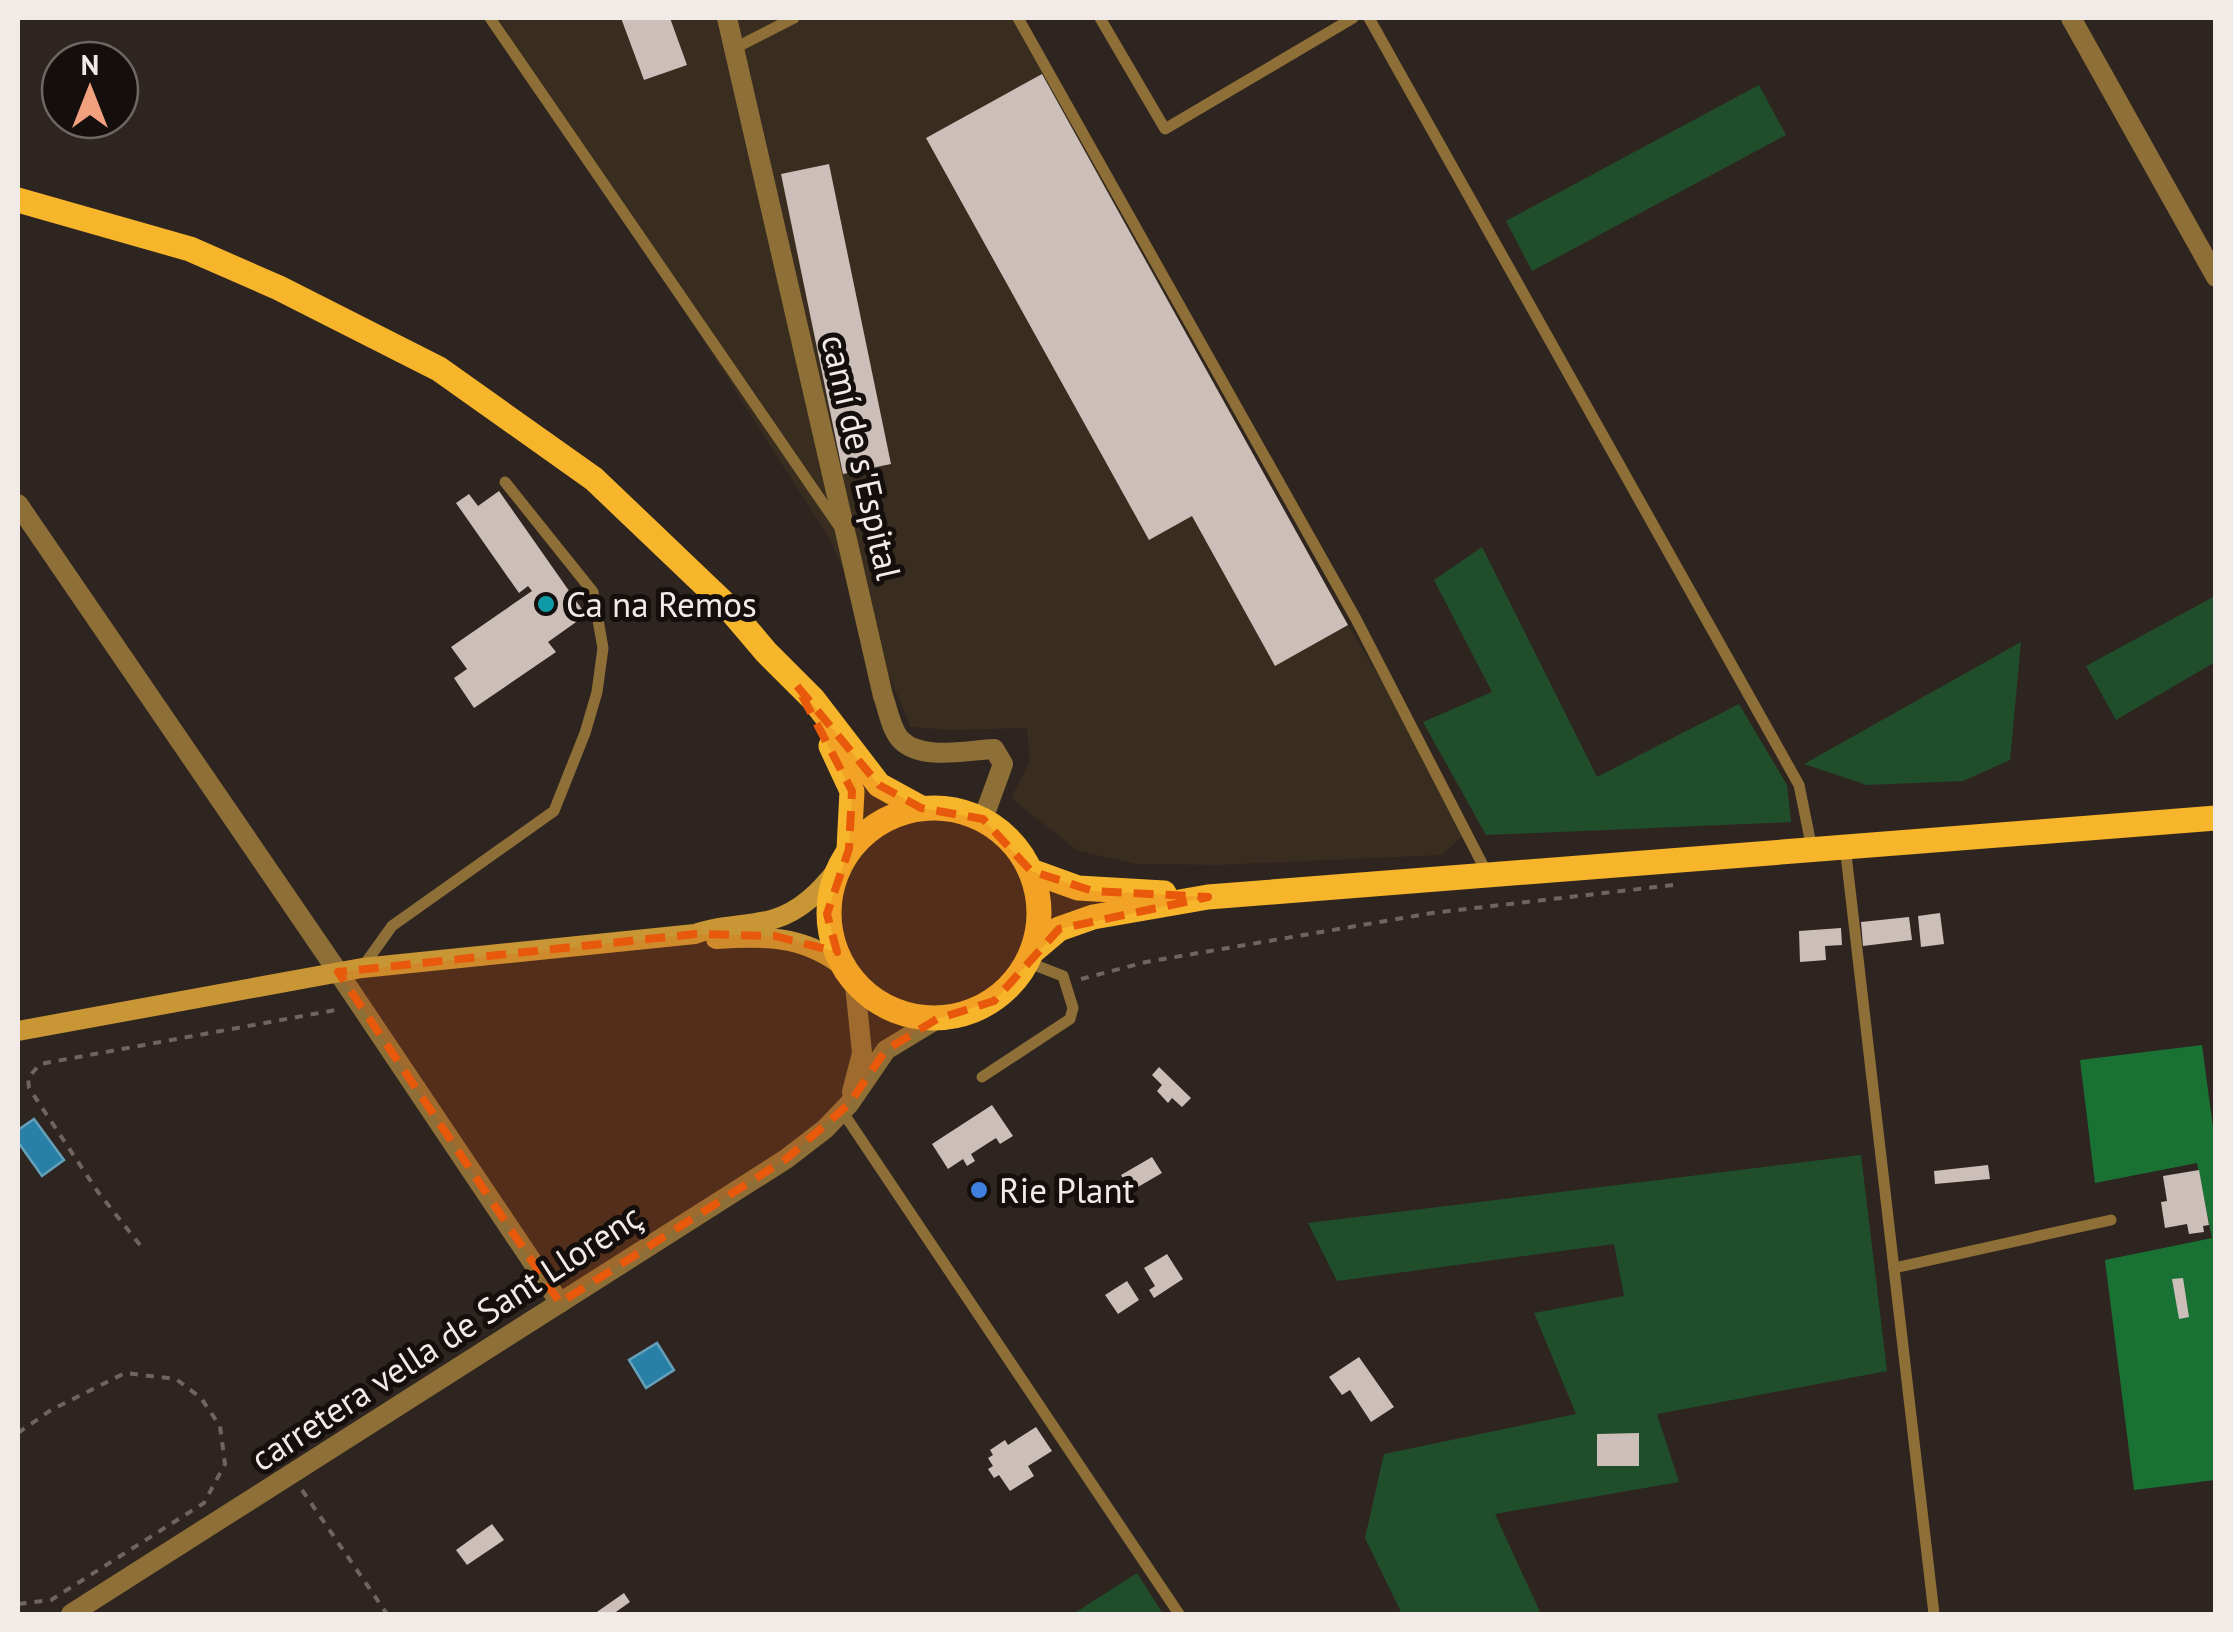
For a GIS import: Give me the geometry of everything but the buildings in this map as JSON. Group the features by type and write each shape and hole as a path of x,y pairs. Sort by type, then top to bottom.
{"main road":[{"path":"18,200 190,249 278,288 439,369 594,479 726,605 813,699 878,785 921,808"},
{"path":"797,686 804,706 837,754 852,790 843,859 827,914 848,974"},
{"path":"18,1031 362,968 695,934 713,927 774,919 806,903 843,859 888,817 921,808 957,810 983,819 1021,852 1031,871 1040,910 1030,956 1022,972 994,1000 956,1017 937,1019 907,1016 871,998 822,950 786,938 712,939 695,934"},
{"path":"1030,956 1059,929 1094,917 1208,897 2216,818"},
{"path":"1031,871 1093,890 1208,897"}],"street":[{"name":"camí de s'Espital","path":"727,18 883,696 898,738 910,747 930,752 994,749 1002,764 983,819"},
{"path":"2071,18 2216,276"},
{"path":"18,504 560,1303"},
{"path":"845,1108 862,1053 848,974"},
{"name":"carretera vella de Sant Llorenç","path":"71,1614 786,1159 845,1108 886,1050 937,1019"}],"lane":[{"path":"490,18 848,539"},
{"path":"735,48 794,18"},
{"path":"1018,18 1356,618 1488,875"},
{"path":"1100,18 1165,128 1354,18"},
{"path":"1369,18 1800,785 1812,849"},
{"path":"362,968 392,926 554,811 585,733 604,648 593,592 505,482"},
{"path":"1844,846 1934,1614"},
{"path":"982,1077 1070,1019 1073,1008 1062,976 1030,956"},
{"path":"845,1108 1179,1614"},
{"path":"1894,1268 2111,1220"}],"path":[{"path":"1065,982 1146,962 1432,913 1684,884"},
{"path":"140,1246 98,1192 29,1088 28,1078 40,1064 361,1005"},
{"path":"18,1433 51,1410 125,1373 176,1378 201,1398 220,1426 225,1464 204,1503 51,1600 18,1604"},
{"path":"291,1474 387,1614"}],"highlighted area":[{"path":"797,686 879,785 921,808 983,819 1031,871 1093,891 1208,897 1059,929 994,1001 937,1019 886,1050 849,1104 786,1159 560,1303 338,972 695,934 775,936 837,952 827,914 849,849 852,791"}],"shaded area":[{"path":"498,18 741,18 743,22 752,18 1013,18 1348,625 1470,830 1442,855 1219,865 1136,864 1078,851 1011,798 1030,761 1027,728 911,727 831,541"}],"green space":[{"path":"1759,85 1786,135 1532,271 1506,221"},
{"path":"1482,547 1597,777 1739,704 1787,785 1791,822 1486,835 1423,722 1492,692 1434,580"},
{"path":"2215,596 2215,662 2116,720 2086,666"},
{"path":"2021,642 2010,760 1963,781 1867,785 1804,764"},
{"path":"2202,1045 2216,1150 2215,1480 2134,1490 2105,1260 2212,1238 2197,1163 2095,1183 2080,1060"},
{"path":"1861,1155 1887,1371 1657,1414 1679,1482 1495,1514 1541,1614 1402,1614 1365,1538 1384,1454 1576,1414 1534,1313 1624,1296 1614,1244 1337,1281 1308,1223"},
{"path":"1137,1573 1163,1614 1073,1614"}],"water":[{"path":"34,1119 64,1160 42,1176 18,1142 18,1130"},
{"path":"657,1343 674,1370 646,1388 629,1360"}],"place":[{"name":"Ca na Remos","path":"546,604"},
{"name":"Rie Plant","path":"979,1190"}]}
